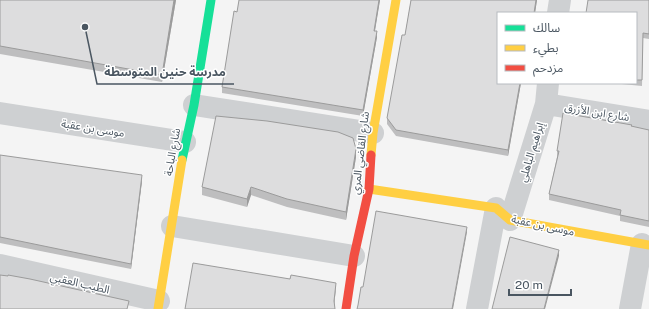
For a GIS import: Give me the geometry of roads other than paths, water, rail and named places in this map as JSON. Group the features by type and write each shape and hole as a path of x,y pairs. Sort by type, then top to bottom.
{"street":[{"name":"شارع الباحة","path":"159,305 185,142 194,105 212,0"},
{"name":"شارع القاضي المري","path":"346,309 354,256 369,190 373,133 396,0"},
{"path":"558,12 560,0"},
{"name":"شارع ابن الأزرق","path":"547,93 649,120"},
{"name":"إبراهيم الباهلي","path":"477,309 503,214 547,93"},
{"path":"194,105 373,133"},
{"name":"موسى بن عقبة","path":"0,113 185,142"},
{"name":"موسى بن عقبة","path":"369,190 503,214 646,245"},
{"path":"172,226 354,256"},
{"path":"630,309 646,245"},
{"name":"الطيب العقبي","path":"0,265 159,305"}],"place":[{"name":"مدرسة حنين المتوسطة","path":"85,27"}]}
